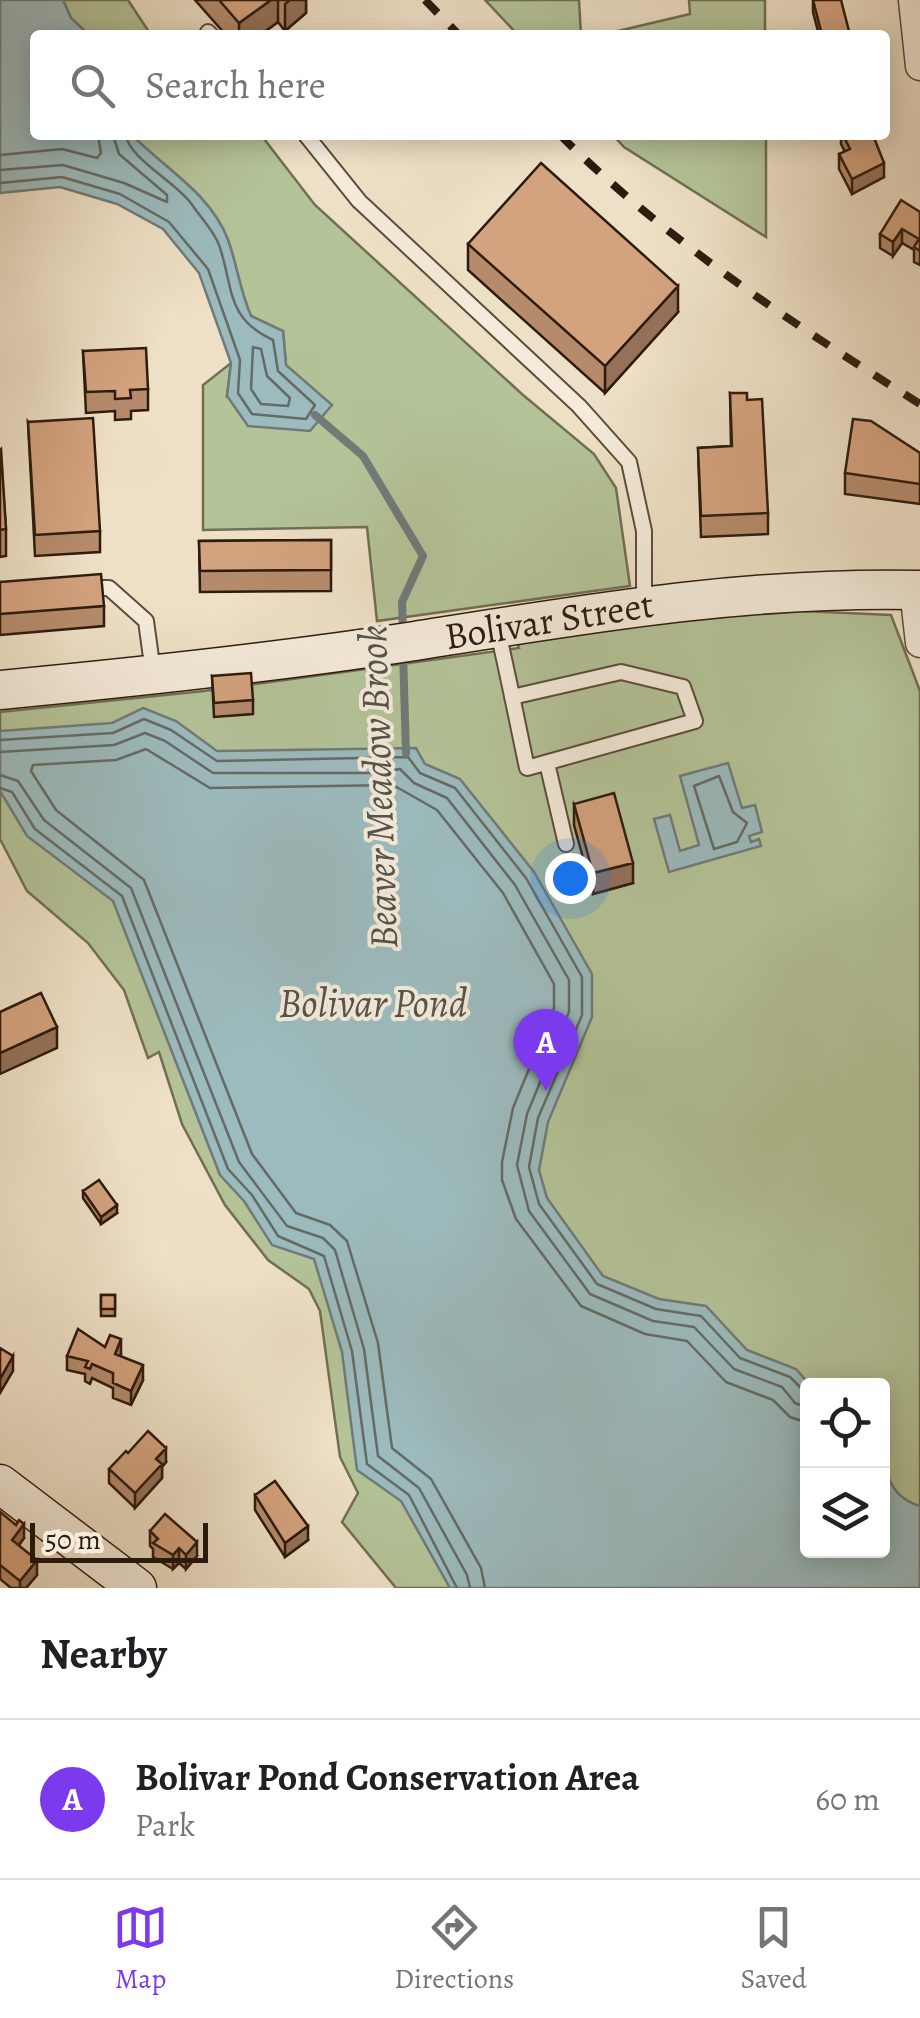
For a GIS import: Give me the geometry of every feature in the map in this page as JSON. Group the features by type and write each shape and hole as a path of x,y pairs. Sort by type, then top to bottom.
{"street":[{"path":"912,0 920,66"},
{"path":"917,590 920,642"},
{"name":"Bolivar Street","path":"0,690 402,642 644,604 749,593 917,590"},
{"path":"0,1484 137,1588"}],"lane":[{"path":"310,140 360,201 579,406 628,462 644,531 644,604"},
{"path":"74,588 109,588 146,621 153,673"},
{"path":"497,627 512,697 528,768 695,721 683,686 621,672 512,697"},
{"path":"546,763 566,844"}],"green space":[{"path":"63,0 128,0 148,30 84,30 71,18"},
{"path":"485,0 579,0 581,30 513,30"},
{"path":"689,0 765,0 765,30 622,30 690,14"},
{"path":"138,140 265,140 315,205 523,395 594,454 616,488 630,586 377,621 367,527 203,530 203,385 231,363 227,396 286,365 283,331 251,316 220,223 186,183"},
{"path":"618,140 766,140 766,237"},
{"path":"735,608 891,615 920,691 920,1588 396,1588 342,1522 358,1493 340,1457 320,1311 309,1289 268,1260 225,1205 182,1124 159,1052 148,1058 124,990 88,943 27,891 0,839 0,712 204,691 519,648 513,632"}],"water":[{"path":"0,0 63,0 71,18 84,30 30,30 30,140 138,140 210,209 228,240 251,316 283,331 286,365 332,405 310,431 248,426 227,396 231,363 199,273 163,229 117,204 60,187 0,193"},
{"name":"Bolivar Pond","path":"143,708 176,721 217,751 416,748 425,764 460,779 534,872 592,974 592,1017 548,1122 539,1170 547,1198 603,1276 659,1299 706,1306 747,1350 796,1369 804,1378 800,1378 800,1558 890,1558 890,1480 897,1492 920,1506 920,1588 450,1588 401,1501 357,1470 342,1352 314,1259 272,1245 244,1201 220,1175 113,901 27,836 0,791 0,731 112,723"},
{"path":"728,763 742,808 755,805 762,832 749,836 751,842 759,839 761,846 669,872 654,819 670,815 680,851 699,845 680,776"}],"building":[{"path":"219,0 271,0 239,23"},
{"path":"813,0 841,0 849,30 821,30"},
{"path":"846,140 875,140 884,163 852,179 839,154 850,149"},
{"path":"541,163 678,286 605,366 468,244"},
{"path":"901,200 920,212 920,251 914,247 919,239 902,229 893,242 880,234"},
{"path":"146,348 148,389 130,390 131,398 115,399 115,391 86,392 83,351"},
{"path":"730,393 747,393 747,400 762,399 768,513 701,516 698,448 732,446"},
{"path":"93,418 100,531 35,535 28,422"},
{"path":"853,419 871,421 920,453 920,484 845,473"},
{"path":"0,450 6,529 0,530"},
{"path":"331,540 331,570 200,571 199,541"},
{"path":"101,574 104,606 0,614 0,582"},
{"path":"251,673 253,700 214,703 212,676"},
{"path":"614,793 633,863 593,873 574,804"},
{"path":"41,993 57,1027 0,1053 0,1012"},
{"path":"99,1180 117,1205 101,1217 83,1191"},
{"path":"101,1295 115,1295 115,1309 101,1309"},
{"path":"78,1329 105,1347 110,1335 121,1339 115,1354 143,1365 131,1391 113,1383 113,1373 92,1364 90,1369 85,1367 88,1361 67,1356"},
{"path":"0,1348 13,1356 0,1379"},
{"path":"148,1431 166,1448 156,1459 162,1464 135,1493 109,1469"},
{"path":"275,1481 308,1526 285,1543 255,1495"},
{"path":"0,1512 16,1525 19,1520 24,1524 12,1540 37,1560 20,1581 0,1565"},
{"path":"165,1514 197,1542 186,1555 179,1548 173,1555 153,1543 158,1539 150,1531"}],"waterway":[{"name":"Beaver Meadow Brook","path":"315,415 363,456 423,556 402,602 403,633"},
{"name":"Beaver Meadow Brook","path":"403,652 406,753"}],"railway":[{"path":"425,0 454,30"},
{"path":"565,140 687,246 778,312 920,404"}],"place":[{"name":"Bolivar Pond Conservation Area","path":"546,1091"}]}
